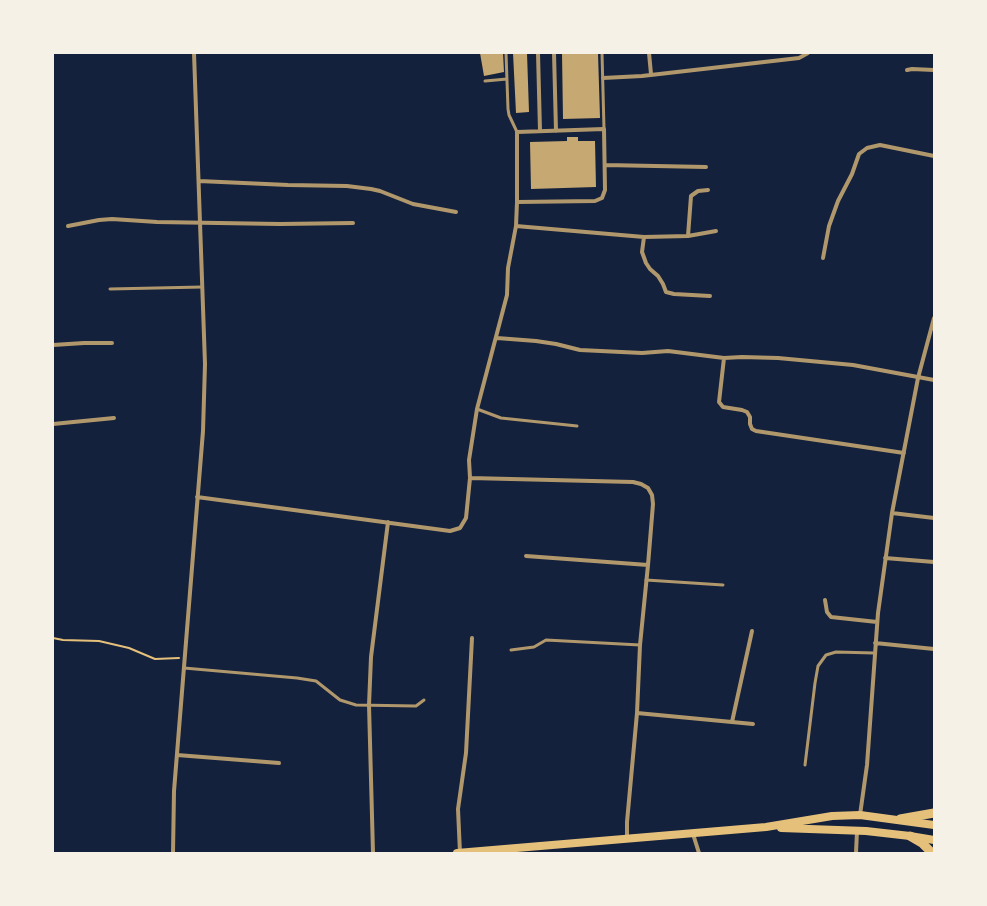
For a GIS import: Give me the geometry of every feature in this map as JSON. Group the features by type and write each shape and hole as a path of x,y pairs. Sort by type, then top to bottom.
{"main road":[{"path":"900,819 934,813"},
{"path":"459,853 766,827 832,816 860,815 900,819 934,825"},
{"path":"766,827 857,831 934,840"},
{"path":"910,836 922,843 932,853"}],"street":[{"path":"173,853 174,791 204,431 205,364 194,53"},
{"path":"538,53 540,131"},
{"path":"554,53 556,131"},
{"path":"649,53 651,74"},
{"path":"603,78 799,58 808,53"},
{"path":"907,70 934,70"},
{"path":"198,497 450,531 460,528 466,518 470,478 469,460 477,409 507,296 508,268 516,226 517,132 604,129 605,194 599,200 517,202"},
{"path":"823,258 828,226 838,201 852,174 859,154 867,148 880,145 934,155"},
{"path":"605,165 706,167"},
{"path":"199,181 347,186 380,191 412,204 456,212"},
{"path":"688,236 691,196 698,192 708,190"},
{"path":"68,226 112,219 157,222 354,224"},
{"path":"516,226 644,237 688,236 716,231"},
{"path":"644,237 642,252 646,263 658,276 666,292 674,294 710,296"},
{"path":"860,815 866,765 877,622 885,558 892,512 918,378 934,318"},
{"path":"497,338 536,341 580,350 642,353 668,351 724,358 778,358 853,364 934,380"},
{"path":"53,345 112,343"},
{"path":"724,358 719,402 723,407 747,412 750,417 752,429 756,432 904,452"},
{"path":"53,424 114,418"},
{"path":"470,478 633,482 648,488 652,495 653,504 640,645 637,713 627,822 627,838"},
{"path":"892,512 934,518"},
{"path":"373,853 369,705 371,657 388,522"},
{"path":"526,556 648,565"},
{"path":"885,558 934,562"},
{"path":"825,600 827,612 831,617 877,622"},
{"path":"732,722 752,631"},
{"path":"459,853 458,809 466,753 472,638"},
{"path":"875,643 934,649"},
{"path":"637,713 753,724"},
{"path":"177,755 279,763"},
{"path":"856,853 857,831"},
{"path":"693,833 699,853"}],"lane":[{"path":"506,53 508,109 509,115 517,132"},
{"path":"602,53 604,129"},
{"path":"485,81 507,78"},
{"path":"110,289 202,287"},
{"path":"477,409 501,418 577,426"},
{"path":"646,580 723,585"},
{"path":"511,650 534,647 546,640 640,645"},
{"path":"805,765 818,666 826,655 836,652 874,653"},
{"path":"184,668 297,678 316,682 340,700 356,705 416,706 424,700"}],"path":[{"path":"53,638 63,640 99,641 129,648 155,659 184,658"}],"building":[{"path":"480,53 503,53 504,72 484,76"},
{"path":"513,53 527,53 529,112 516,113"},
{"path":"562,53 598,53 600,118 563,119"},
{"path":"567,137 578,137 578,141 595,141 596,187 531,189 530,142 567,141"}]}
